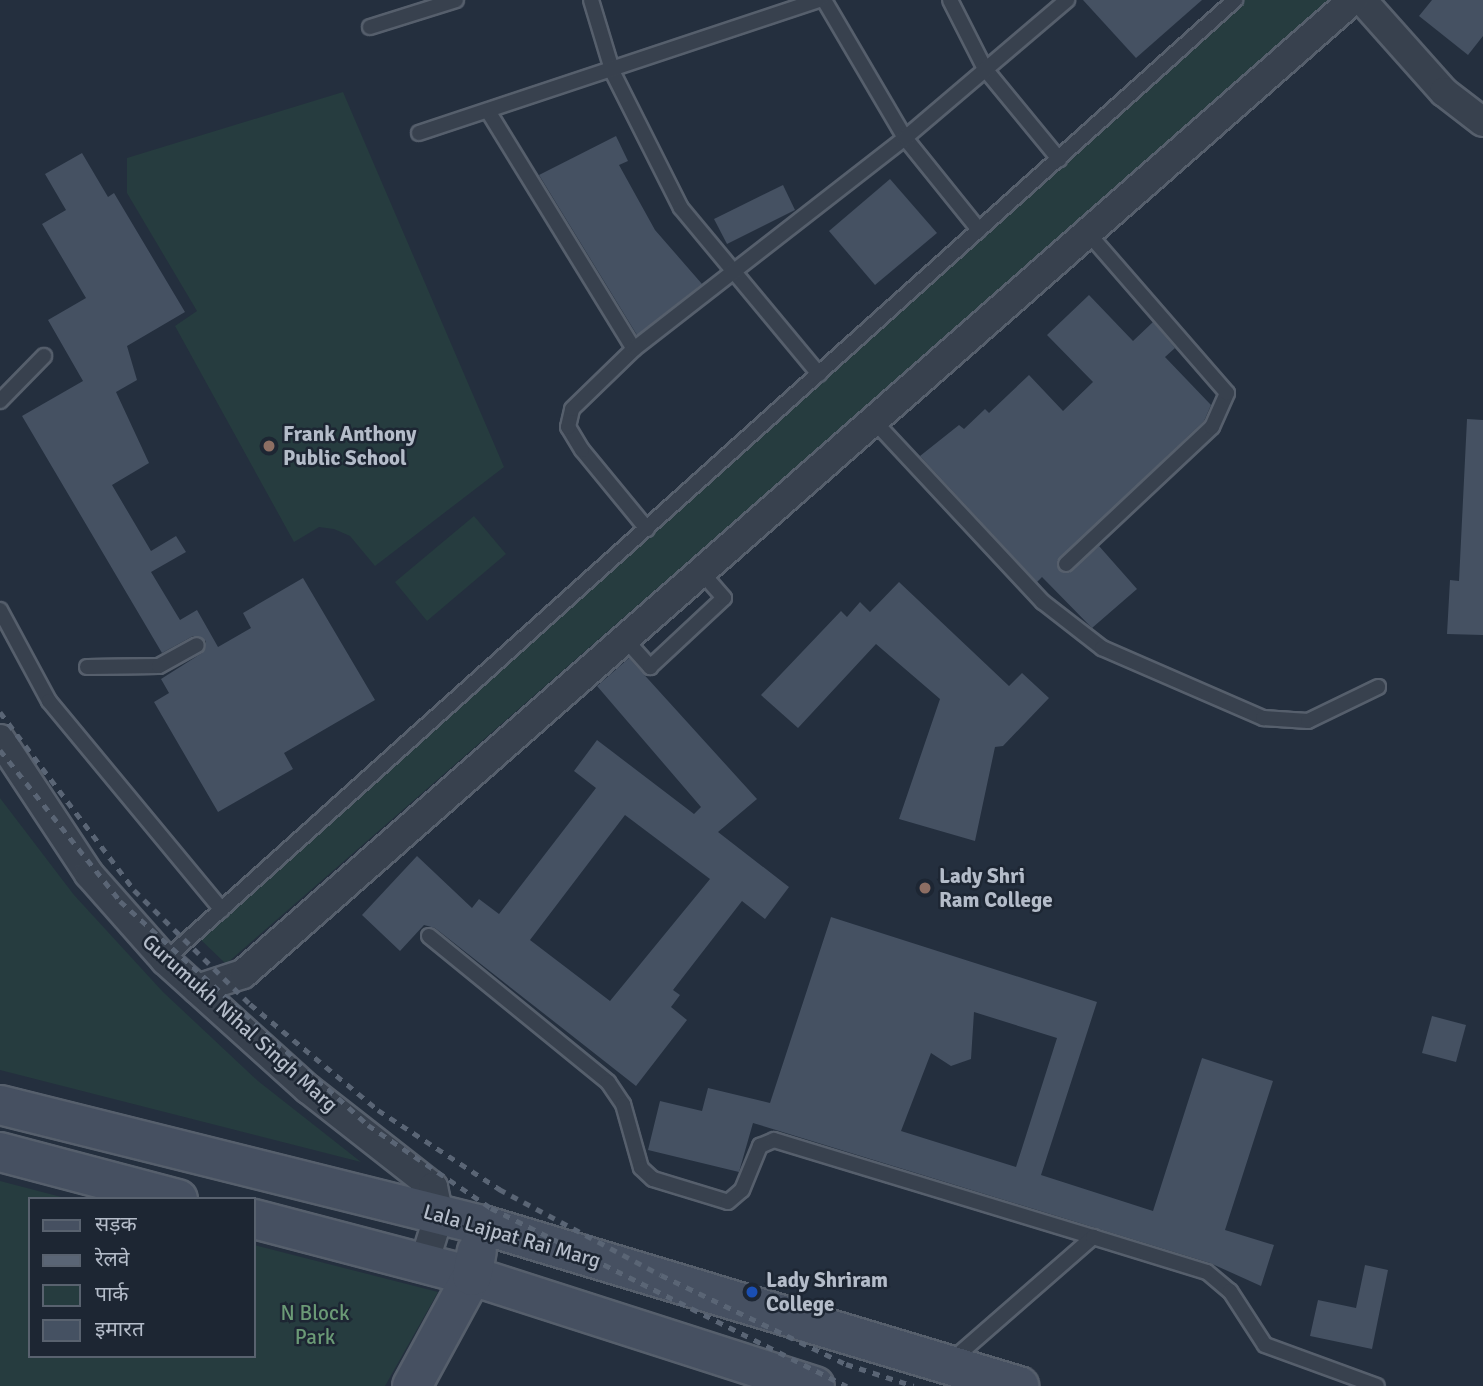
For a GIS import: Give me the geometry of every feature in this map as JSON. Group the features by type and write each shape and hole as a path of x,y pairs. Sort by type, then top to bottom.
{"main road":[{"name":"Lala Lajpat Rai Marg","path":"0,1105 492,1228 1019,1386"},
{"path":"43,1163 52,1118"},
{"path":"0,1152 170,1197"},
{"path":"256,1220 481,1279 815,1386"},
{"path":"435,1386 481,1279 492,1228"},
{"path":"412,1386 481,1279"}],"street":[{"path":"197,989 243,974 1353,0"},
{"path":"1362,0 1444,92 1483,122"},
{"name":"Gurumukh Nihal Singh Marg","path":"0,739 89,874 165,960 309,1089 433,1187 439,1214"},
{"path":"424,1264 439,1214"}],"lane":[{"path":"370,27 456,0"},
{"path":"591,0 613,73 681,208 729,274 819,374"},
{"path":"419,133 613,73 822,0 905,138 979,230"},
{"path":"950,0 985,69 1059,159"},
{"path":"646,529 568,428 572,409 634,349 905,138 1066,0"},
{"path":"165,960 1235,0"},
{"path":"488,111 634,349"},
{"path":"1066,565 1212,427 1227,393 1088,233"},
{"path":"0,401 44,356"},
{"path":"874,421 1043,602 1102,648 1262,718 1308,722 1378,687"},
{"path":"625,639 650,667 724,598 701,572"},
{"path":"0,610 49,701 222,910"},
{"path":"87,667 159,666 197,645"},
{"path":"429,936 608,1082 623,1104 642,1168 653,1179 727,1202 742,1191 760,1146 774,1140 1207,1272 1230,1291 1265,1345 1377,1386"},
{"path":"947,1365 1093,1237"}],"green space":[{"path":"1236,0 1332,0 226,964 200,939"},
{"path":"343,92 504,467 375,566 350,536 334,529 319,527 294,542 175,326 197,311 127,193 127,158"},
{"path":"474,516 506,554 427,621 395,582"},
{"path":"0,798 74,895 163,992 258,1081 361,1162 0,1070"},
{"name":"N Block Park","path":"0,1181 61,1197 28,1197 28,1358 256,1358 256,1246 438,1292 385,1386 0,1386"}],"building":[{"path":"1083,0 1202,0 1136,58"},
{"path":"1432,0 1483,0 1483,36 1468,55 1419,16"},
{"path":"616,136 628,161 619,165 655,230 702,284 637,335 539,175"},
{"path":"82,153 108,197 114,193 185,312 127,346 137,380 116,392 149,463 112,485 151,551 176,536 186,552 151,572 180,620 197,610 218,647 251,628 243,613 303,578 375,700 284,753 293,769 218,812 154,702 169,693 161,679 202,653 206,641 193,636 162,653 22,416 83,381 48,320 86,298 42,224 66,210 45,174"},
{"path":"890,179 937,233 875,285 829,231"},
{"path":"783,185 795,210 727,244 714,219"},
{"path":"1089,295 1133,341 1153,322 1175,348 1165,357 1211,405 1204,421 1057,561 1059,570 1069,573 1099,546 1137,589 1092,628 1042,577 1037,582 920,456 959,425 964,429 985,409 989,413 1029,375 1063,411 1093,382 1047,335"},
{"path":"1467,419 1483,420 1483,635 1447,634 1450,580 1459,581"},
{"path":"899,582 1009,686 1022,673 1049,698 1003,746 995,747 975,841 899,819 940,699 876,644 798,728 761,695 841,611 847,617 860,602 870,612"},
{"path":"629,658 757,799 718,832 789,887 765,919 742,901 673,990 680,995 671,1007 687,1020 636,1086 435,928 424,925 400,951 362,915 417,856 472,908 479,899 499,914 596,788 574,771 597,740 694,814 701,807 597,686","holes":["625,815 710,879 610,1001 530,940"]},
{"path":"831,917 1097,1002 1041,1175 1153,1211 1202,1058 1273,1081 1225,1230 1274,1245 1261,1286 1210,1263 753,1123 739,1172 648,1150 660,1101 702,1111 708,1088 770,1103","holes":["974,1012 1057,1038 1016,1167 901,1131 931,1053 951,1066 971,1059"]},
{"path":"1432,1016 1466,1025 1456,1062 1422,1053"},
{"path":"1365,1265 1388,1270 1372,1349 1310,1336 1318,1300 1356,1308"}],"railway":[{"path":"0,712 134,890 250,1004 378,1110 499,1189 661,1275 846,1364 914,1386"},
{"path":"0,750 120,901 368,1125 491,1208 847,1386"}],"place":[{"name":"Frank Anthony Public School","path":"269,446"},
{"name":"Lady Shri Ram College","path":"925,888"},
{"name":"Lady Shriram College","path":"752,1292"}]}
